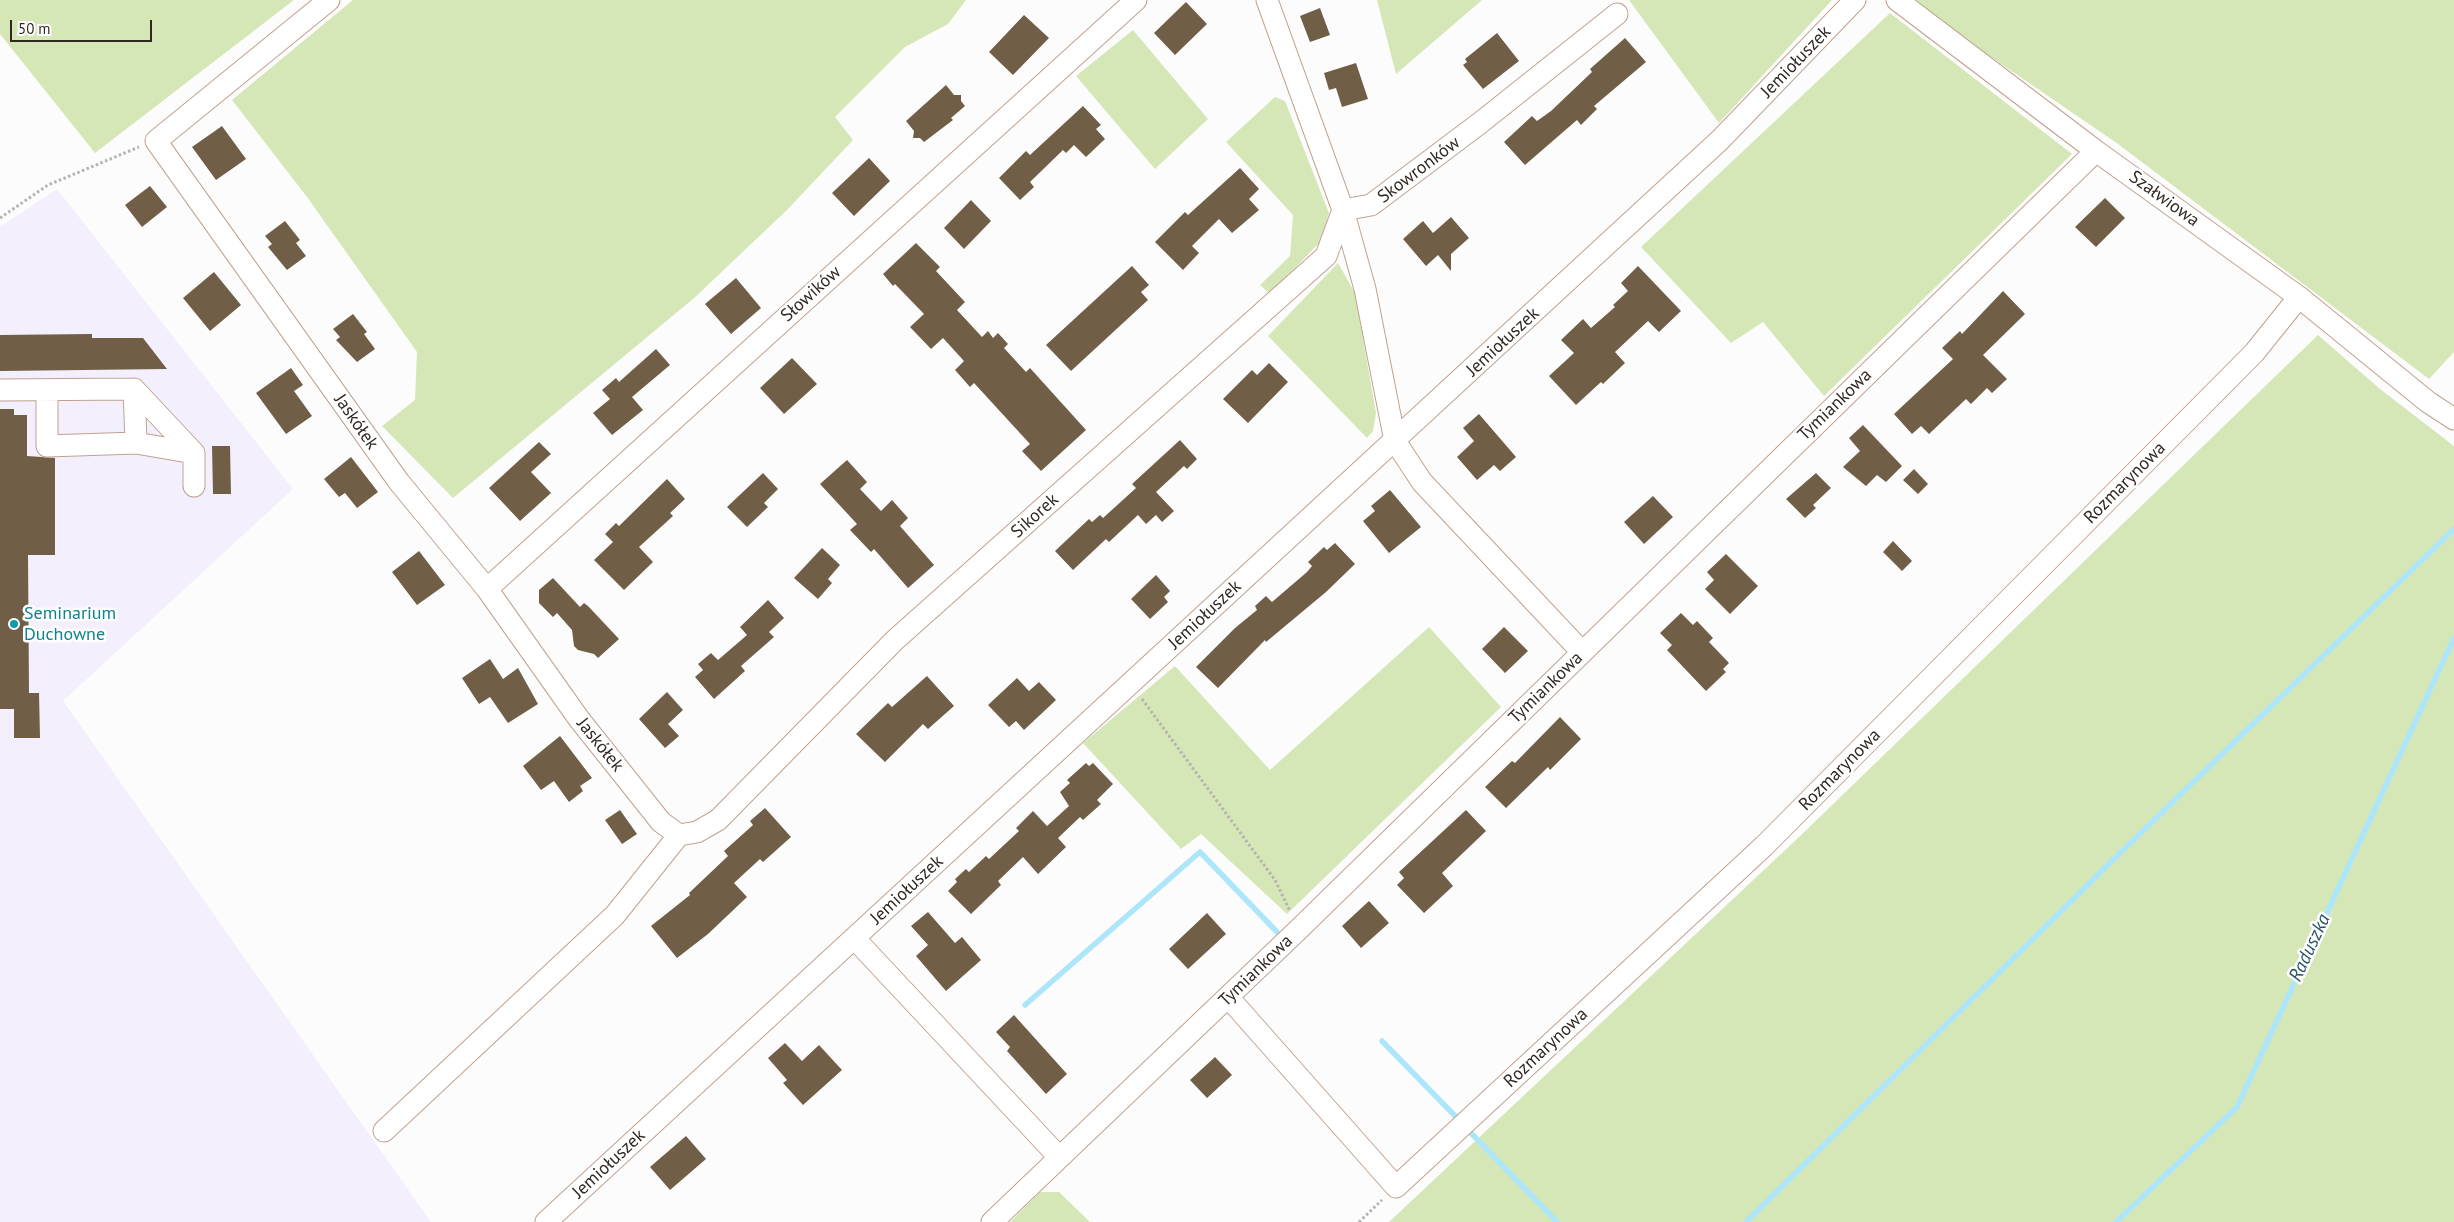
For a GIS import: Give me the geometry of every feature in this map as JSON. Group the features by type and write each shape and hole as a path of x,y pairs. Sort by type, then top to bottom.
{"street":[{"path":"156,141 329,0"},
{"name":"Słowików","path":"487,589 1136,0"},
{"path":"1267,0 1343,210 1365,289 1395,441 1422,482 1582,652"},
{"name":"Jemiołuszek","path":"546,1222 1720,140 1855,0"},
{"name":"Szałwiowa","path":"1897,0 2096,150 2299,297 2428,402 2454,419"},
{"name":"Skowronków","path":"1343,210 1371,205 1480,123 1617,14"},
{"name":"Jaskółek","path":"156,141 399,482 487,589 579,719 661,822 678,836"},
{"name":"Tymiankowa","path":"992,1222 1299,929 2096,150"},
{"name":"Sikorek","path":"678,836 697,832 718,820 895,640 1326,256 1343,210"},
{"name":"Rozmarynowa","path":"1396,1187 1764,846 2254,353 2299,297"},
{"path":"0,390 134,390 194,452 194,486"},
{"path":"47,390 47,446 136,443 194,452"},
{"path":"134,390 136,443"},
{"path":"384,1132 615,915 678,836"},
{"path":"854,938 1059,1157"},
{"path":"1228,997 1396,1187"}],"path":[{"path":"0,218 48,185 156,141"},
{"path":"1131,684 1274,880 1299,929"},
{"path":"1359,1222 1396,1187"}],"shaded area":[{"path":"57,189 293,489 63,701 431,1222 0,1222 0,227"}],"green space":[{"path":"0,0 294,0 95,153 0,34"},
{"path":"353,0 966,0 948,24 905,47 835,117 853,140 787,210 693,299 453,498 382,426 415,400 417,352 307,197 232,100"},
{"path":"1377,0 1482,0 1396,74"},
{"path":"1629,0 1832,0 1719,123"},
{"path":"1908,0 2454,0 2454,352 2429,379 2118,144"},
{"path":"1890,13 2072,154 1824,396 1763,322 1731,343 1641,247"},
{"path":"1133,30 1208,119 1155,169 1076,76"},
{"path":"1275,97 1285,101 1329,213 1321,241 1270,294 1260,285 1290,256 1293,215 1226,142"},
{"path":"1338,263 1355,293 1376,413 1373,431 1367,438 1268,336"},
{"path":"2318,335 2380,389 2454,446 2454,1222 1389,1222 1798,838"},
{"path":"1429,627 1501,707 1287,914 1201,834 1181,849 1083,743 1175,666 1270,770"},
{"path":"1040,1192 1059,1192 1090,1222 1010,1222"}],"building":[{"path":"1186,2 1207,24 1175,55 1154,33"},
{"path":"1320,8 1330,35 1310,42 1300,16"},
{"path":"1024,15 1049,38 1013,75 989,52"},
{"path":"1497,33 1519,61 1483,89 1463,65 1467,62 1465,59"},
{"path":"1625,38 1646,62 1594,106 1597,109 1581,125 1577,120 1525,165 1504,142 1532,116 1537,121 1551,111 1592,72 1590,69"},
{"path":"1356,63 1368,99 1342,107 1336,88 1329,90 1324,73"},
{"path":"946,85 954,95 961,95 961,101 965,106 951,118 953,120 924,142 920,138 913,138 914,131 906,121"},
{"path":"1083,106 1101,125 1096,129 1105,139 1086,157 1074,145 1066,153 1063,150 1030,182 1034,187 1020,200 999,178 1026,151 1030,155"},
{"path":"222,126 246,159 216,180 192,147"},
{"path":"869,158 890,181 854,216 832,193"},
{"path":"1240,168 1259,189 1249,199 1259,210 1232,233 1219,219 1192,246 1199,253 1183,270 1155,242 1185,212 1188,215"},
{"path":"150,186 167,207 142,227 125,205"},
{"path":"2105,198 2125,218 2096,247 2075,227"},
{"path":"971,200 991,221 964,249 944,228"},
{"path":"1451,217 1469,238 1451,254 1451,271 1438,255 1426,266 1403,239 1423,221 1433,233"},
{"path":"285,221 300,240 296,243 306,256 287,270 268,247 272,244 265,236"},
{"path":"916,243 940,267 936,271 965,302 957,310 982,337 988,331 993,338 998,333 1008,344 1004,348 1026,372 1030,368 1086,430 1041,471 1022,451 1030,444 974,383 970,387 955,370 964,361 943,338 931,349 910,327 924,314 895,284 893,286 883,274"},
{"path":"1132,266 1149,285 1141,292 1148,300 1071,371 1046,345"},
{"path":"1638,266 1681,311 1659,332 1648,321 1615,352 1625,363 1603,384 1601,382 1576,405 1549,376 1574,353 1561,340 1583,319 1591,328 1615,307 1613,305 1628,291 1621,283"},
{"path":"214,272 241,305 210,331 183,298"},
{"path":"736,278 761,308 731,334 705,304"},
{"path":"2003,291 2025,314 1983,355 2007,379 1992,393 1987,388 1971,404 1966,399 1929,434 1921,426 1912,434 1894,414 1953,359 1942,348 1960,331 1962,334"},
{"path":"353,314 367,332 364,334 375,349 357,362 336,340 340,337 333,329"},
{"path":"92,334 92,338 143,338 167,369 0,371 0,335"},
{"path":"656,349 670,365 632,397 643,410 612,435 593,413 610,399 602,390 616,378 619,382"},
{"path":"792,358 817,384 784,414 760,388"},
{"path":"1269,363 1288,382 1248,423 1223,399 1252,370 1257,375"},
{"path":"291,368 303,385 294,391 312,416 286,434 256,393"},
{"name":"Seminarium Duchowne","path":"0,409 14,409 14,415 27,415 27,456 55,458 55,555 28,555 29,693 39,693 40,738 14,738 14,709 0,709"},
{"path":"1479,414 1516,457 1500,471 1494,465 1477,480 1457,457 1474,441 1463,428"},
{"path":"1863,425 1902,466 1886,482 1877,475 1866,486 1843,467 1860,451 1849,438"},
{"path":"1180,440 1197,459 1187,469 1184,466 1156,492 1174,511 1162,522 1156,515 1146,524 1138,515 1109,542 1106,539 1073,570 1055,551 1089,519 1092,522 1100,515 1103,518 1136,488 1132,484"},
{"path":"539,442 551,454 531,472 551,493 520,521 489,488"},
{"path":"212,446 230,446 231,494 213,494"},
{"path":"351,457 378,492 357,508 345,493 339,497 324,479"},
{"path":"847,460 867,482 860,489 881,511 892,500 908,518 900,526 934,565 908,588 874,549 871,552 850,530 857,524 820,484"},
{"path":"1914,469 1928,484 1918,494 1903,480"},
{"path":"763,473 778,489 764,503 768,507 747,527 727,507"},
{"path":"1816,473 1831,488 1813,505 1816,508 1805,518 1786,499"},
{"path":"667,479 685,499 670,513 673,516 639,547 653,562 624,590 594,560 613,542 605,534 616,523 619,526"},
{"path":"1390,490 1421,527 1389,553 1363,521 1375,511 1371,506"},
{"path":"1653,496 1673,517 1644,544 1624,522"},
{"path":"1893,541 1912,561 1902,571 1883,552"},
{"path":"1335,543 1355,564 1326,592 1266,642 1265,640 1218,688 1196,667 1235,628 1257,610 1255,606 1266,596 1272,602 1307,572 1312,566 1308,562 1324,547 1327,550"},
{"path":"822,548 840,565 828,579 832,583 818,599 794,578"},
{"path":"419,551 445,585 417,605 392,572"},
{"path":"1726,554 1758,586 1730,614 1705,589 1714,580 1707,572"},
{"path":"1156,575 1170,591 1164,597 1168,602 1150,619 1131,599"},
{"path":"553,578 580,607 584,603 588,606 619,639 598,658 594,654 578,650 574,646 572,630 557,613 553,617 539,603 539,590"},
{"path":"768,600 784,618 769,632 774,637 741,666 745,671 714,699 695,677 703,670 698,664 711,653 718,660 747,635 740,627"},
{"path":"1681,613 1693,625 1697,621 1713,638 1709,642 1729,663 1723,669 1726,672 1706,691 1667,650 1672,645 1660,633"},
{"path":"1504,627 1528,651 1505,673 1482,649"},
{"path":"490,659 503,679 518,668 538,704 508,723 490,697 479,704 462,678"},
{"path":"927,676 954,706 928,729 923,724 885,762 856,734 888,703 892,707"},
{"path":"1017,678 1029,691 1039,682 1056,700 1024,730 1016,721 1009,727 988,705"},
{"path":"667,692 683,710 668,724 679,736 665,748 639,719"},
{"path":"1560,717 1581,739 1550,770 1548,767 1506,808 1485,787 1512,761 1515,763"},
{"path":"560,736 592,778 580,786 583,791 569,802 554,781 541,790 523,766"},
{"path":"1086,763 1089,766 1093,763 1113,784 1097,800 1101,804 1083,820 1080,817 1058,838 1066,847 1038,874 1023,857 998,881 1001,885 971,914 948,891 957,882 955,879 966,869 969,872 986,856 989,859 1019,831 1016,828 1033,811 1047,826 1069,806 1060,792 1070,783 1067,780"},
{"path":"765,808 791,837 763,862 760,859 734,883 747,897 708,934 677,958 651,926 690,895 689,893 728,856 724,851 753,825 750,821"},
{"path":"620,810 637,834 622,844 605,820"},
{"path":"1466,810 1486,831 1442,873 1453,886 1424,913 1397,885 1404,878 1399,872"},
{"path":"1369,901 1389,923 1361,948 1342,926"},
{"path":"928,912 955,943 962,937 981,960 946,991 916,956 928,945 911,926"},
{"path":"1207,913 1226,934 1188,969 1169,949"},
{"path":"1014,1015 1067,1074 1046,1094 1007,1051 1010,1047 996,1032"},
{"path":"785,1043 802,1061 819,1045 842,1070 803,1105 783,1083 787,1080 768,1058"},
{"path":"1215,1057 1232,1075 1207,1098 1190,1080"},
{"path":"686,1136 706,1159 670,1190 650,1167"}],"waterway":[{"path":"1746,1222 2118,855 2454,529"},
{"name":"Raduszka","path":"2116,1222 2237,1107 2454,638"},
{"path":"1025,1005 1200,852 1277,932"},
{"path":"1382,1041 1458,1119"},
{"path":"1471,1133 1557,1222"}],"place":[{"name":"Seminarium Duchowne","path":"14,624"}]}
